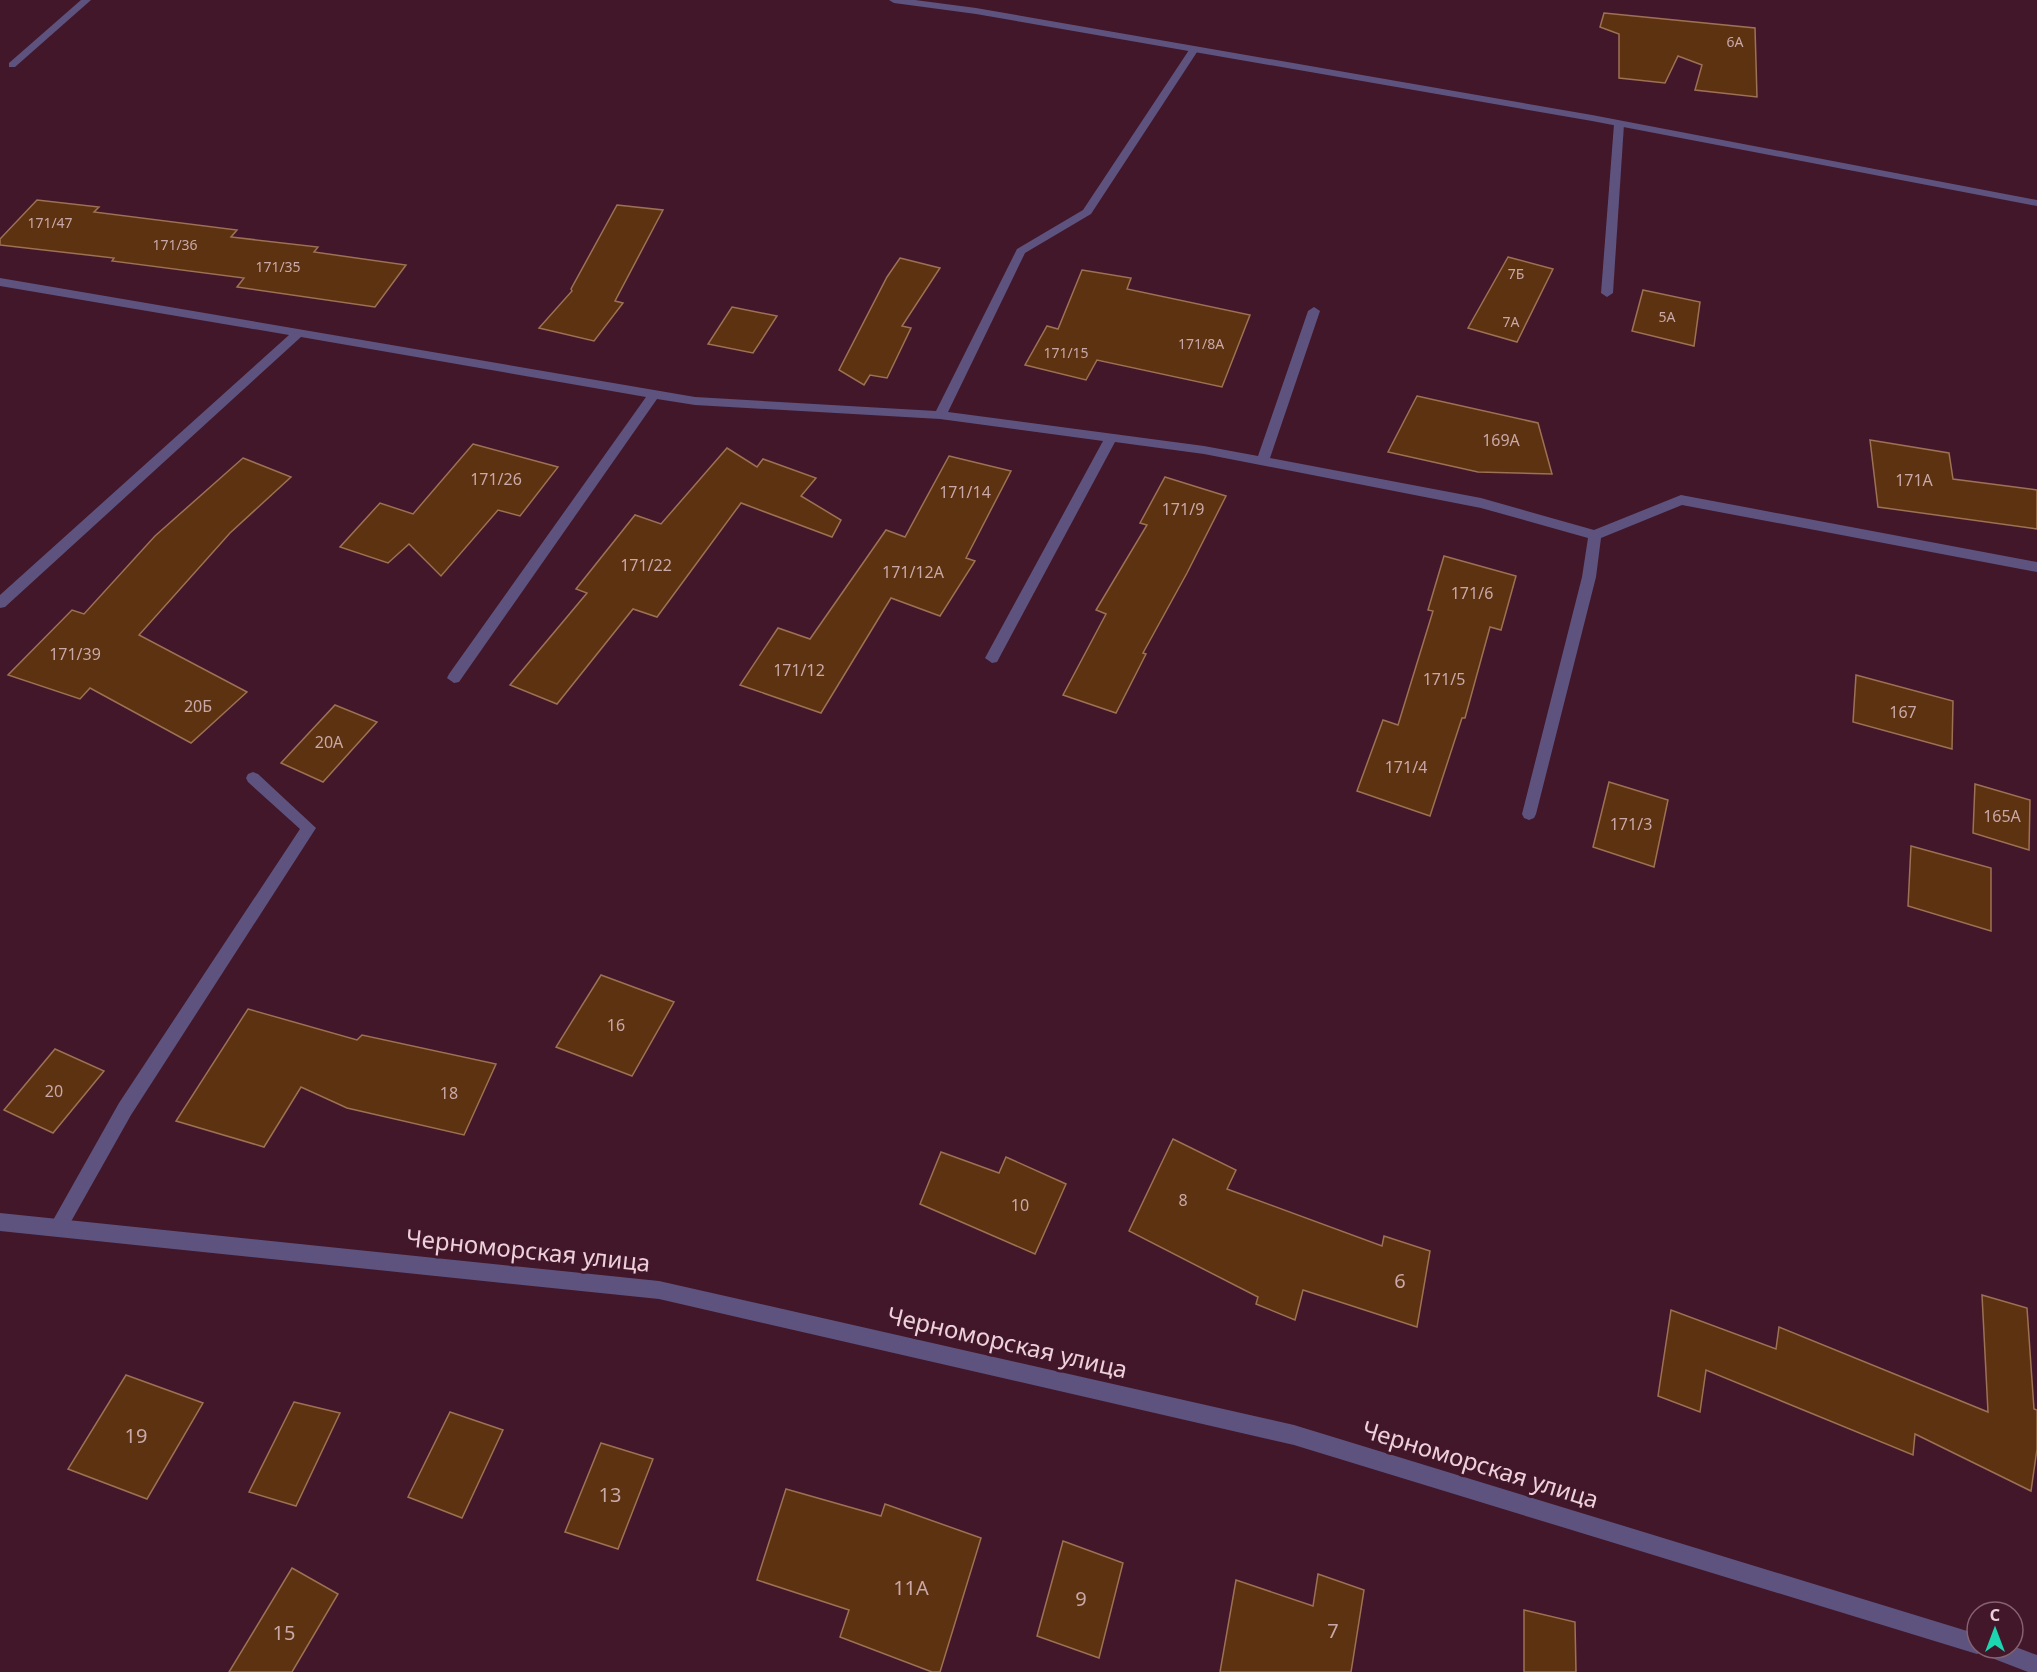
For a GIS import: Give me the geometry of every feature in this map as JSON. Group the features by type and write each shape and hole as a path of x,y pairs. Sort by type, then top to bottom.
{"street":[{"path":"12,65 86,0"},
{"path":"894,0 976,11 1619,123 2037,203"},
{"path":"940,415 1021,250 1087,212 1194,49"},
{"path":"1606,293 1619,123"},
{"path":"0,282 695,401 940,415 1204,450 1481,503 1595,535 1681,501 2037,567"},
{"path":"1263,461 1314,311"},
{"path":"0,603 299,333"},
{"path":"454,678 654,394"},
{"path":"992,658 1111,438"},
{"path":"1529,814 1589,577 1595,535"},
{"path":"58,1228 125,1109 309,828 253,778"},
{"name":"Черноморская улица","path":"0,1222 659,1290 1294,1435 1965,1640"}],"building":[{"path":"1604,13 1755,28 1757,97 1695,90 1702,65 1678,56 1665,83 1619,78 1619,34 1600,27"},
{"path":"37,200 99,207 94,212 237,230 231,237 318,247 314,252 406,265 375,307 237,287 244,278 112,261 114,258 0,245 0,239"},
{"path":"617,205 663,210 615,301 623,303 594,341 539,328 572,291 571,289"},
{"path":"1508,257 1553,269 1517,342 1468,328"},
{"path":"900,258 940,268 902,326 911,328 887,378 870,375 864,385 839,370 887,277"},
{"path":"1082,270 1131,278 1127,289 1250,315 1222,387 1097,360 1086,380 1025,365 1047,326 1058,329"},
{"path":"1643,290 1700,302 1694,346 1632,331"},
{"path":"732,307 777,316 753,353 708,344"},
{"path":"1417,396 1538,423 1552,474 1478,472 1388,452"},
{"path":"1870,440 1949,453 1953,479 2037,490 2037,529 1878,507"},
{"path":"473,444 558,467 520,516 498,510 441,576 409,544 388,563 340,547 380,503 413,514"},
{"path":"727,448 757,467 763,459 816,478 801,496 841,520 832,537 741,503 657,617 633,609 557,704 510,685 587,593 576,589 635,515 661,524"},
{"path":"949,456 1011,471 966,558 975,561 940,616 891,598 821,713 740,685 778,628 810,639 886,530 905,537"},
{"path":"243,458 291,477 230,533 139,635 247,692 191,743 90,688 80,699 8,675 72,610 84,614 155,536"},
{"path":"1165,477 1226,496 1143,653 1146,654 1116,713 1063,695 1106,614 1096,610 1147,525 1140,523"},
{"path":"1444,556 1516,576 1501,630 1490,627 1465,718 1462,718 1430,816 1357,791 1383,720 1398,725 1433,611 1428,610"},
{"path":"1856,675 1953,701 1952,749 1853,722"},
{"path":"335,705 377,722 323,782 281,763"},
{"path":"1609,782 1668,800 1654,867 1593,847"},
{"path":"1975,784 2030,800 2029,850 1973,833"},
{"path":"1911,846 1991,868 1991,931 1908,906"},
{"path":"601,975 674,1002 632,1076 556,1047"},
{"path":"248,1009 357,1040 362,1035 496,1064 464,1135 347,1108 301,1087 264,1147 176,1121"},
{"path":"55,1049 104,1071 53,1133 4,1110"},
{"path":"1173,1139 1236,1170 1227,1189 1382,1246 1384,1236 1430,1251 1417,1327 1303,1290 1295,1320 1256,1304 1258,1297 1129,1231"},
{"path":"941,1152 999,1173 1006,1157 1066,1184 1035,1254 920,1204"},
{"path":"1982,1295 2027,1308 2034,1409 2037,1410 2037,1449 2031,1491 1915,1434 1913,1455 1706,1370 1700,1412 1658,1396 1671,1310 1776,1349 1779,1327 1988,1412"},
{"path":"126,1375 203,1403 147,1499 68,1469"},
{"path":"294,1402 340,1413 296,1506 249,1492"},
{"path":"450,1412 503,1430 462,1518 408,1497"},
{"path":"601,1443 653,1459 618,1549 565,1532"},
{"path":"786,1489 881,1516 885,1504 981,1538 940,1672 932,1672 840,1637 849,1610 757,1580"},
{"path":"1063,1541 1123,1563 1099,1658 1037,1636"},
{"path":"292,1568 338,1594 292,1672 229,1672"},
{"path":"1318,1574 1364,1590 1351,1672 1220,1672 1236,1580 1313,1606"},
{"path":"1524,1610 1575,1622 1576,1672 1524,1672"}]}
